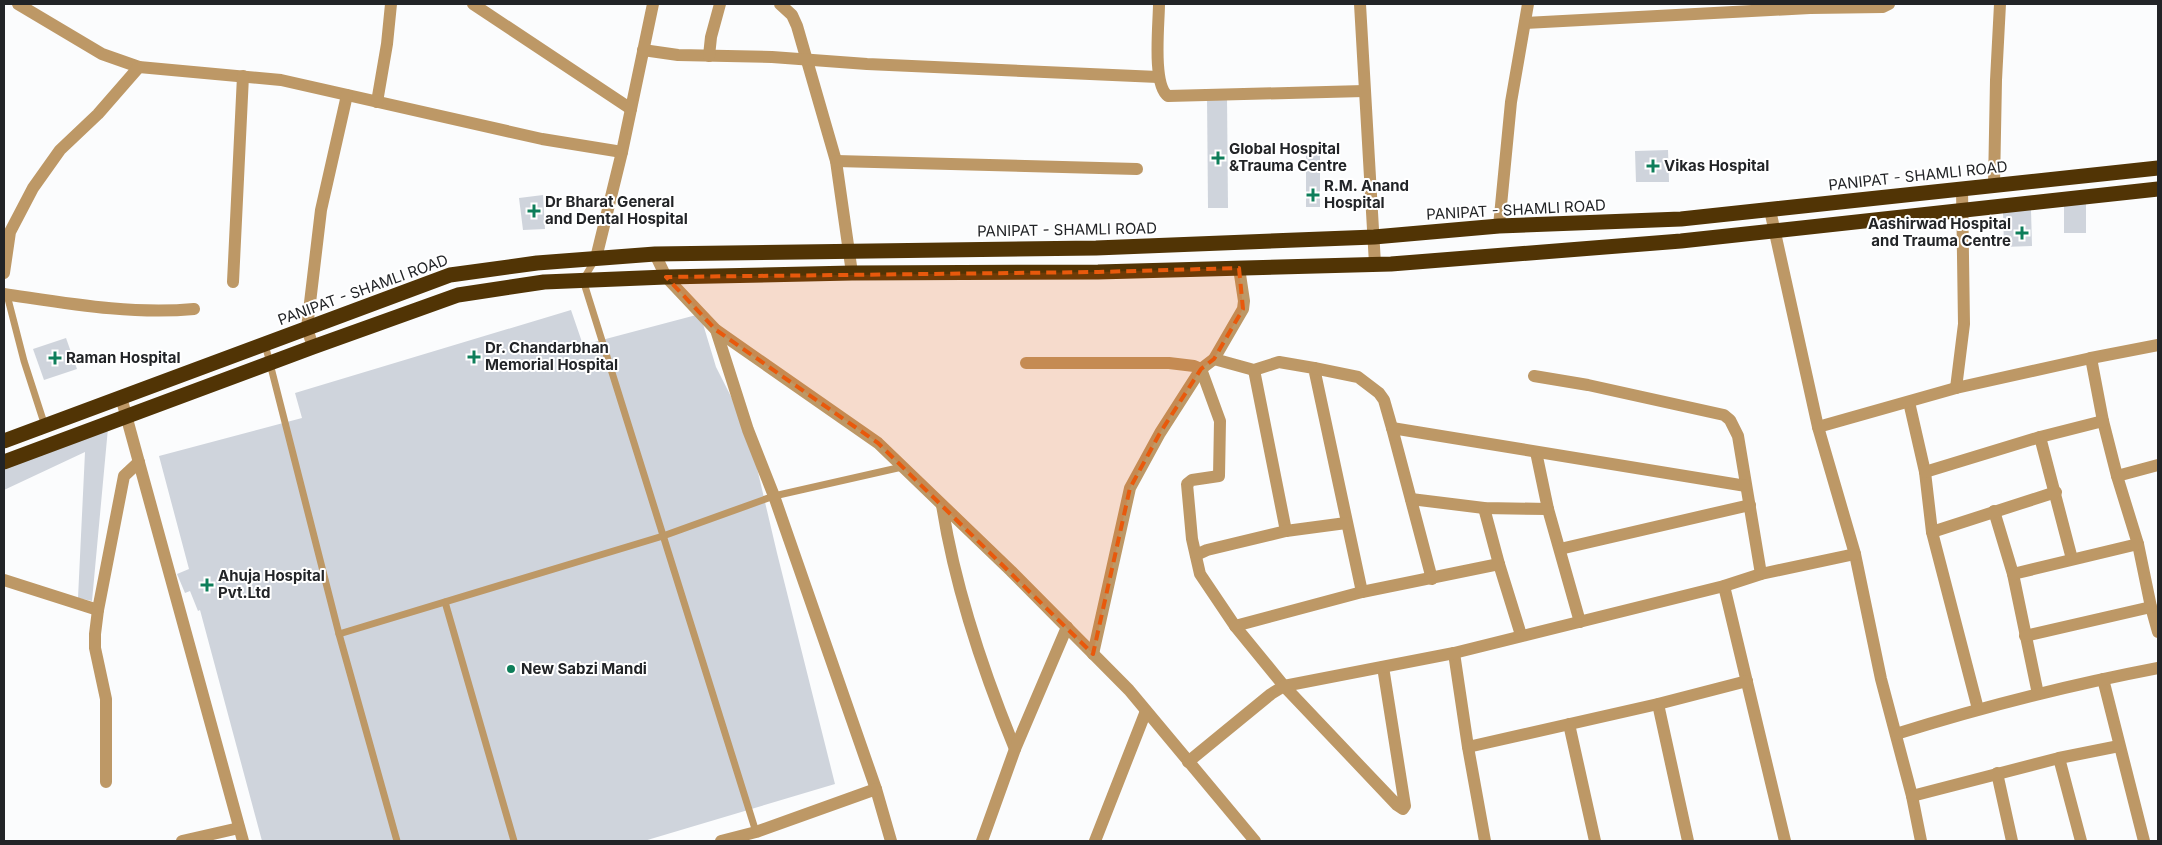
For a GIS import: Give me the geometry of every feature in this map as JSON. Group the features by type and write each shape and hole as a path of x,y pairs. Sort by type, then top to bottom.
{"highway":[{"name":"PANIPAT - SHAMLI ROAD","path":"4,441 450,275 537,263 655,254 1096,248 1374,237 1499,226 1680,219 2158,168"},
{"path":"4,462 458,295 544,282 666,277 852,273 1098,272 1375,264 1681,241 2158,189"}],"street":[{"path":"19,4 102,54 139,67 280,80 542,139 622,152"},
{"path":"377,102 387,44 391,4"},
{"path":"473,4 631,109"},
{"path":"596,258 622,152 653,4"},
{"path":"709,56 711,37 720,4"},
{"path":"780,4 792,15 798,26 806,60 836,161 852,273"},
{"path":"1159,4 1158,78 1164,93 1172,96 1364,91"},
{"path":"1360,4 1375,264"},
{"path":"1499,226 1511,102 1528,4"},
{"path":"1526,23 1810,8 1883,7 1889,4"},
{"path":"1994,185 2000,4"},
{"path":"644,50 678,55 1158,78"},
{"path":"4,273 10,232 33,188 60,150 98,114 139,67"},
{"path":"232,282 243,76"},
{"path":"313,347 307,328 321,210 346,95"},
{"path":"836,161 1137,169"},
{"path":"1956,388 1964,324 1962,188"},
{"path":"1770,210 1818,427 1855,554 1881,679 1912,796 1921,841"},
{"path":"655,254 666,277 716,330 878,444 942,505 1093,654 1146,711 1255,841"},
{"path":"1093,654 1130,488 1160,432 1201,369 1214,359 1243,309 1244,301 1239,268"},
{"path":"5,295 115,308 169,312 194,309"},
{"path":"716,330 748,430 774,496 876,789 892,841"},
{"path":"1818,427 1956,388 2158,345"},
{"path":"2091,358 2103,421 2117,476 2138,544 2158,632"},
{"path":"1214,359 1254,370 1279,362 1358,376 1379,393 1384,400 1412,498 1432,579"},
{"path":"1026,363 1169,363 1194,366 1201,369 1218,414 1219,474 1217,477 1192,480 1188,484 1192,539 1200,574 1235,626 1284,686 1397,805 1403,809 1405,806 1403,786 1383,667"},
{"path":"1314,368 1362,592"},
{"path":"1254,370 1286,531"},
{"path":"1534,376 1588,385 1724,415 1730,420 1738,436 1761,574"},
{"path":"122,397 243,841"},
{"path":"1908,402 1925,472 1932,532 1978,709"},
{"path":"1925,472 2040,437 2103,421"},
{"path":"1392,428 1746,486"},
{"path":"2040,437 2056,492 2072,559"},
{"path":"1536,452 1548,509 1580,622"},
{"path":"106,782 106,699 95,648 98,610 124,476 140,462"},
{"path":"2117,476 2158,465"},
{"path":"1932,532 2056,492"},
{"path":"1412,498 1484,508 1548,509"},
{"path":"942,505 948,542 967,613 990,688 1015,749"},
{"path":"1560,549 1750,506"},
{"path":"1484,508 1499,564 1522,635"},
{"path":"1994,511 2013,574 2038,694"},
{"path":"1196,556 1207,550 1286,531 1346,523"},
{"path":"2013,574 2138,544"},
{"path":"1188,762 1284,686 1454,653 1724,586 1761,574 1855,554"},
{"path":"1235,626 1362,592 1499,564"},
{"path":"4,580 98,610"},
{"path":"1724,586 1785,841"},
{"path":"2025,636 2151,607"},
{"path":"982,841 1015,749 1066,627"},
{"path":"1454,653 1485,841"},
{"path":"1896,734 1978,709 2158,668"},
{"path":"2103,679 2144,841"},
{"path":"1468,747 1658,704 1747,681"},
{"path":"1658,704 1688,841"},
{"path":"1095,841 1146,711"},
{"path":"1569,724 1595,841"},
{"path":"1912,796 2059,758 2119,746"},
{"path":"2059,758 2081,841"},
{"path":"1997,773 2012,841"},
{"path":"721,841 756,832 876,789"},
{"path":"182,841 239,828"}],"lane":[{"path":"596,258 583,280 756,832"},
{"path":"5,295 44,426"},
{"path":"265,344 339,634 396,841"},
{"path":"339,634 663,536 774,496 902,467"},
{"path":"445,602 514,841"}],"highlighted area":[{"path":"1239,268 1243,309 1214,359 1201,369 1160,433 1130,488 1093,654 878,443 716,330 666,277 1098,272"}],"building":[{"path":"1207,96 1227,96 1228,208 1208,208"},
{"path":"1668,150 1669,182 1636,182 1635,151"},
{"path":"1306,155 1320,155 1320,207 1306,207"},
{"path":"543,195 545,229 523,230 519,198"},
{"path":"2064,202 2086,202 2086,233 2064,233"},
{"path":"2031,210 2032,246 2004,247 2003,211"},
{"name":"New Sabzi Mandi","path":"571,310 583,345 700,314 716,367 748,430 835,784 644,841 262,841 200,610 198,611 190,591 185,593 177,574 189,569 159,456 302,418 295,393"},
{"path":"66,338 77,369 44,380 33,349"},
{"path":"108,428 92,601 78,598 85,452 4,490 4,466"}],"place":[{"name":"Global Hospital &Trauma Centre","path":"1218,158"},
{"name":"Vikas Hospital","path":"1653,166"},
{"name":"R.M. Anand Hospital","path":"1313,195"},
{"name":"Dr Bharat General and Dental Hospital","path":"534,211"},
{"name":"Aashirwad Hospital and Trauma Centre","path":"2022,233"},
{"name":"Dr. Chandarbhan Memorial Hospital","path":"474,357"},
{"name":"Raman Hospital","path":"55,358"},
{"name":"Ahuja Hospital Pvt.Ltd","path":"207,585"},
{"name":"New Sabzi Mandi","path":"511,669"}]}
